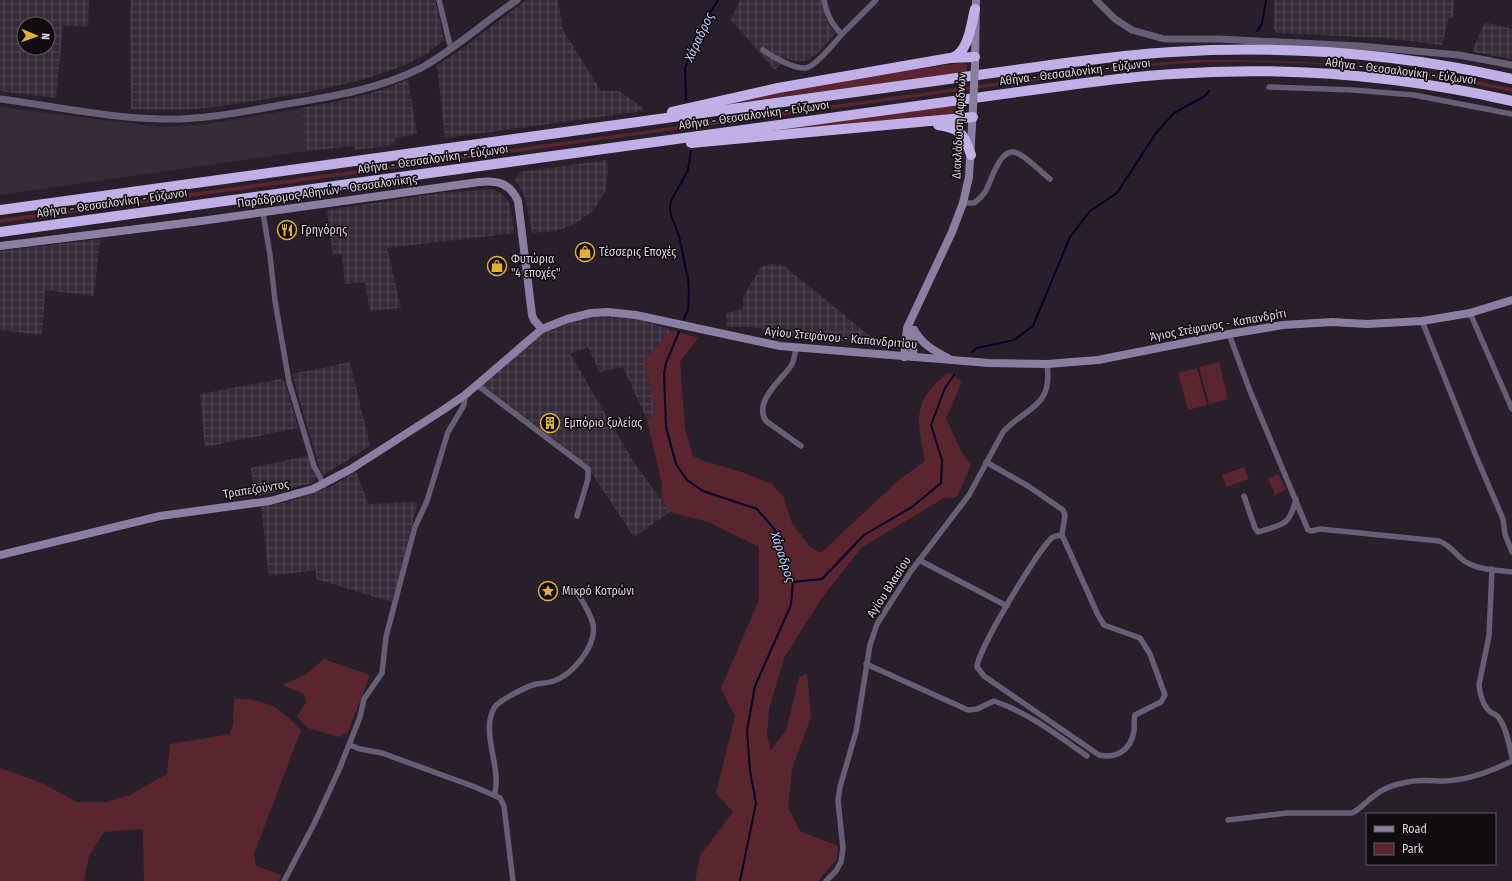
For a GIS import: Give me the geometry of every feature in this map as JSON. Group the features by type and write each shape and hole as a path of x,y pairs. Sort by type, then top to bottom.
{"highway":[{"path":"612,126 778,88 956,56 962,50 975,5"},
{"name":"Αθήνα - Θεσσαλονίκη - Εύζωνοι","path":"0,210 1058,64 1166,51 1281,51 1328,53 1420,62 1512,79"},
{"path":"950,58 975,61"},
{"path":"1058,64 1070,58"},
{"path":"1187,76 1198,72"},
{"name":"Αθήνα - Θεσσαλονίκη - Εύζωνοι","path":"0,232 1101,81 1198,72 1286,73 1374,79 1456,90 1512,101"},
{"path":"1101,81 1118,84"},
{"path":"613,148 682,144 924,123 973,112"},
{"path":"924,123 946,126 960,132 971,155"}],"main road":[{"name":"Διακλάδωση Αφιδνών","path":"908,357 907,328 952,232 963,202 969,177 975,61 975,5"},
{"name":"Παράδρομος Αθηνών - Θεσσαλονίκης","path":"0,246 263,213 491,181 502,183 514,193 519,206 532,315 534,320 542,329"},
{"name":"Άγιος Στέφανος - Καπανδρίτι","path":"1048,364 1098,360 1270,326 1308,323 1367,324 1422,321 1470,313 1512,300"},
{"name":"Αγίου Στεφάνου - Καπανδριτίου","path":"542,329 583,314 618,312 752,342 796,348 995,363 1048,364"},
{"name":"Διακλάδωση Αφιδνών","path":"908,357 914,330 914,314"},
{"name":"Τραπεζούντος","path":"0,555 160,516 286,498 324,485 351,470 466,395 542,329"},
{"path":"914,330 922,341 929,347 954,360"}],"street":[{"path":"439,0 451,49"},
{"path":"0,99 90,112 161,119 216,117 329,97 378,85 420,68 451,49 517,0"},
{"path":"824,0 827,15 842,34"},
{"path":"763,50 780,61 806,68 813,64 876,0"},
{"path":"1096,0 1115,19 1132,30 1164,39 1252,40 1360,46 1459,55 1512,65"},
{"path":"1269,87 1332,88 1414,95 1512,114"},
{"path":"963,202 974,203 979,200 985,192 1001,158 1008,153 1017,153 1050,179"},
{"path":"263,213 270,255 275,301 289,382 314,466 324,485"},
{"path":"1470,313 1512,409"},
{"path":"1422,321 1503,519 1505,534 1512,552"},
{"path":"1229,334 1250,391 1296,499 1306,527 1311,531 1320,529 1439,541 1449,546 1467,562 1492,569 1512,572"},
{"path":"796,348 792,364 769,395 762,410 766,421 802,446"},
{"name":"Αγίου Βλασίου","path":"826,881 836,871 841,862 843,848 838,801 840,787 856,732 866,664 877,624 890,602 919,560 969,495 1003,432 1011,423 1040,402 1049,377 1048,364"},
{"path":"477,385 588,469 588,479 577,516"},
{"path":"284,881 314,824 350,745 360,717 364,699 382,673 386,637 409,549 427,501 448,432 464,405 466,395"},
{"path":"986,462 1028,486 1063,510 1065,515 1062,535 1098,615 1104,625 1140,638 1150,654 1165,695 1161,702 1135,715 1133,721 1134,732 1128,745 1120,754 1108,757 1099,755 980,671 977,667 977,661 1007,606 1047,543 1054,537 1062,535"},
{"path":"1244,496 1255,528 1258,532 1284,524 1289,520 1296,499"},
{"path":"919,560 1007,606"},
{"path":"1492,569 1489,636 1479,684 1479,692 1484,704 1492,713 1499,717 1512,757"},
{"path":"495,795 496,778 489,726 490,718 495,706 512,695 530,687 554,680 566,674 581,658 590,644 593,624 575,589"},
{"path":"866,664 968,710 977,709 994,702 1004,705 1037,721 1087,756"},
{"path":"350,745 360,749 382,753 500,798 504,806 513,881"},
{"path":"1228,820 1287,813 1352,813 1358,810 1377,794 1392,786 1409,781 1445,781 1470,778 1495,770 1512,761"}],"shaded area":[{"path":"0,0 89,0 88,27 63,25 56,98 0,91"},
{"path":"131,0 435,0 444,40 428,53 405,65 349,83 303,93 215,107 178,110 131,109"},
{"path":"526,0 558,0 563,30 601,91 619,91 642,107 643,111 445,138 437,65 459,51"},
{"path":"740,0 822,0 828,24 836,33 818,53 808,60 801,61 786,59 775,70 731,20"},
{"path":"1274,0 1454,0 1453,17 1448,19 1442,45 1383,38 1277,33 1273,28"},
{"path":"1485,22 1512,29 1512,59 1474,52 1473,49"},
{"path":"408,79 417,134 395,138 395,145 355,150 354,146 306,151 302,108 349,99 388,88"},
{"path":"0,107 161,127 207,124 302,108 306,151 0,195"},
{"path":"606,160 608,167 606,190 593,211 575,224 555,231 532,233 523,192 515,180 520,172"},
{"path":"493,189 502,194 509,202 515,233 387,248 401,308 370,311 365,282 345,284 342,254 333,255 327,210 440,193"},
{"path":"100,239 94,296 45,290 42,335 0,330 0,251"},
{"path":"770,264 783,265 876,341 876,344 784,337 756,327 727,327 726,313 743,309 743,297 761,267"},
{"path":"612,315 634,318 672,330 644,360 656,415 647,420 623,367 599,372 588,347 570,354 635,464 670,512 634,537 587,466 480,385 540,334 563,323 588,316"},
{"path":"350,362 370,446 322,476 292,374"},
{"path":"280,379 285,382 298,428 205,447 200,394"},
{"path":"308,456 316,477 313,483 255,497 251,468"},
{"path":"356,471 368,504 418,502 392,602 316,579 316,570 269,576 261,507 290,501 314,493 334,485"}],"green space":[{"path":"1197,60 1276,61 1355,65 1395,69 1473,80 1512,88 1512,92 1428,76 1343,66 1257,62 1172,64 1061,77 0,223 0,219 1060,74 1143,64"},
{"path":"961,63 967,64 967,72 711,106 855,78"},
{"path":"965,102 965,112 723,136"},
{"path":"672,330 698,338 680,362 685,429 693,456 706,462 739,471 772,484 783,496 792,523 810,547 821,553 900,479 925,461 919,422 923,402 928,392 949,372 962,382 946,418 962,453 971,465 957,497 944,498 861,548 822,598 785,656 769,708 767,737 771,750 786,730 799,677 807,674 811,717 792,769 788,807 800,831 838,846 837,859 818,881 695,881 700,856 733,812 716,793 735,716 721,688 759,600 759,547 708,522 670,512 661,498 662,484 647,420 656,415 644,360"},
{"path":"1219,362 1228,399 1209,404 1199,367"},
{"path":"1197,368 1207,405 1188,410 1178,373"},
{"path":"1244,467 1249,479 1226,487 1222,475"},
{"path":"1278,474 1286,489 1275,495 1268,479"},
{"path":"324,659 370,675 348,732 339,737 308,728 297,717 306,702 304,694 282,685 305,675"},
{"path":"234,699 255,700 272,706 294,722 301,730 254,854 256,866 282,875 278,881 144,881 143,829 104,832 89,856 84,881 0,881 0,768 42,783 77,802 106,802 130,795 167,774 170,744 230,734 233,724"}],"waterway":[{"name":"Χάραδρος","path":"686,100 685,68 705,21 718,0"},
{"path":"1257,31 1262,24 1266,0"},
{"path":"972,352 977,348 1014,340 1033,326 1070,237 1090,211 1117,193 1156,133 1174,113 1205,96 1209,91"},
{"name":"Χάραδρος","path":"684,319 688,309 688,279 679,236 670,208 671,201 688,170 691,151"},
{"name":"Χάραδρος","path":"679,332 666,363 664,373 666,427 676,464 687,480 703,491 757,509 775,530 793,582 791,605 755,686 747,730 750,771 756,803 740,881"},
{"path":"793,582 822,579 864,535 912,507 941,483 942,460 931,425 945,388 954,375"}],"place":[{"name":"Γρηγόρης","path":"287,230"},
{"name":"Τέσσερις Εποχές","path":"585,252"},
{"name":"Φυτώρια \"4 εποχές\"","path":"497,266"},
{"name":"Εμπόριο ξυλείας","path":"550,423"},
{"name":"Μικρό Κοτρώνι","path":"548,591"}]}
